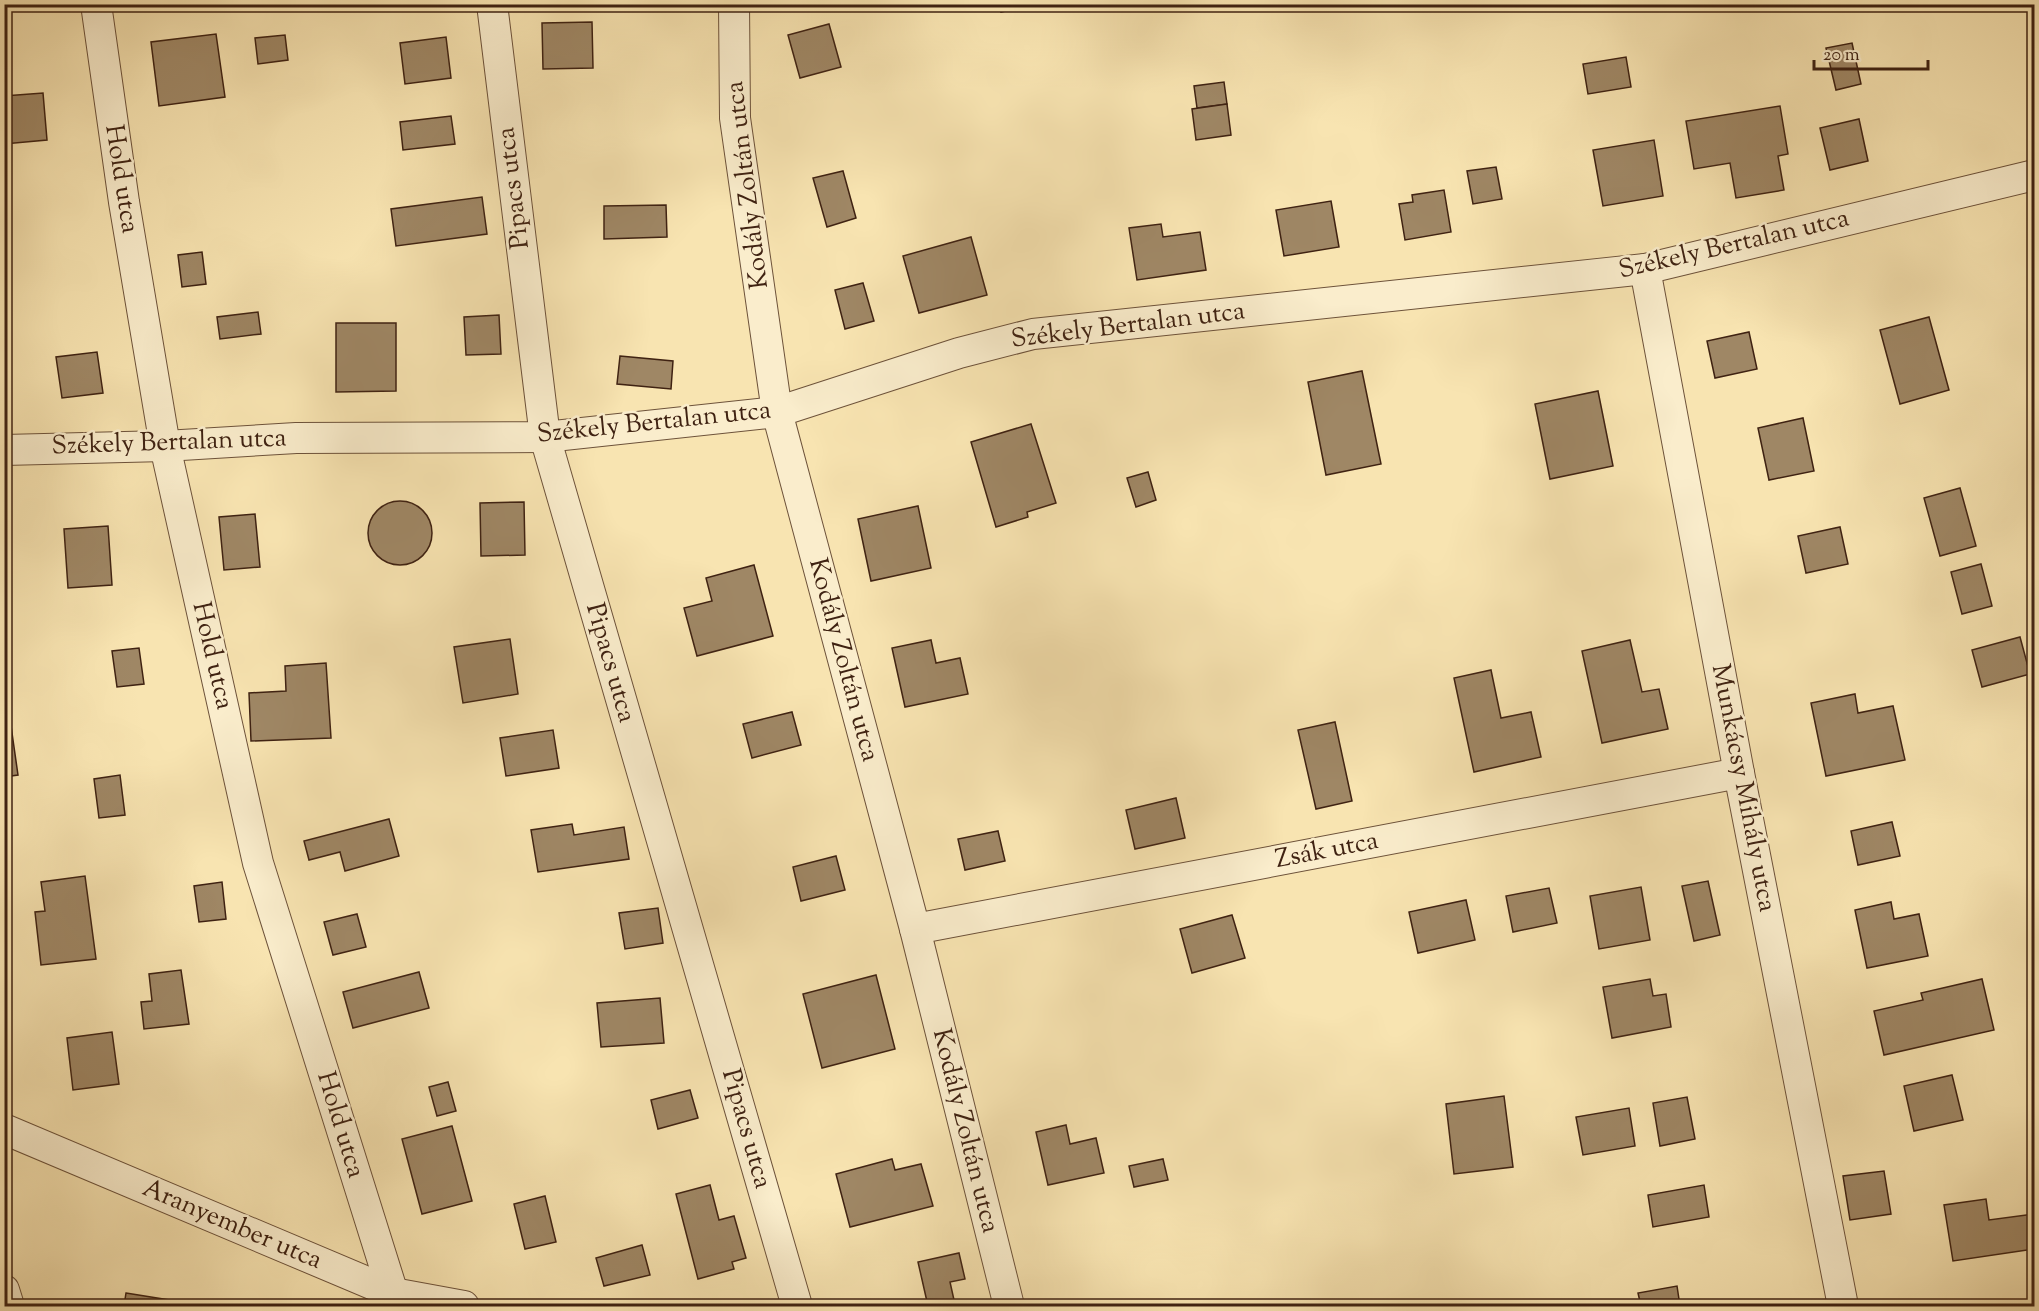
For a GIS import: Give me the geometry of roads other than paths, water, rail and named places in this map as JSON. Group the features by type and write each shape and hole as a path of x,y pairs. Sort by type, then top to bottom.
{"street":[{"name":"Hold utca","path":"96,4 124,202 165,446 258,863 395,1300"},
{"name":"Pipacs utca","path":"492,4 545,437 797,1306"},
{"name":"Kodály Zoltán utca","path":"734,4 735,118 777,412 915,929 1009,1306"},
{"name":"Székely Bertalan utca","path":"4,450 165,446 296,438 545,437 777,412 959,353 1033,334 1645,269 2034,175"},
{"name":"Munkácsy Mihály utca","path":"1645,269 1843,1306"},
{"name":"Zsák utca","path":"915,929 1740,773"},
{"name":"Aranyember utca","path":"4,1129 395,1300 464,1306"},
{"path":"4,1290 9,1306"}]}
